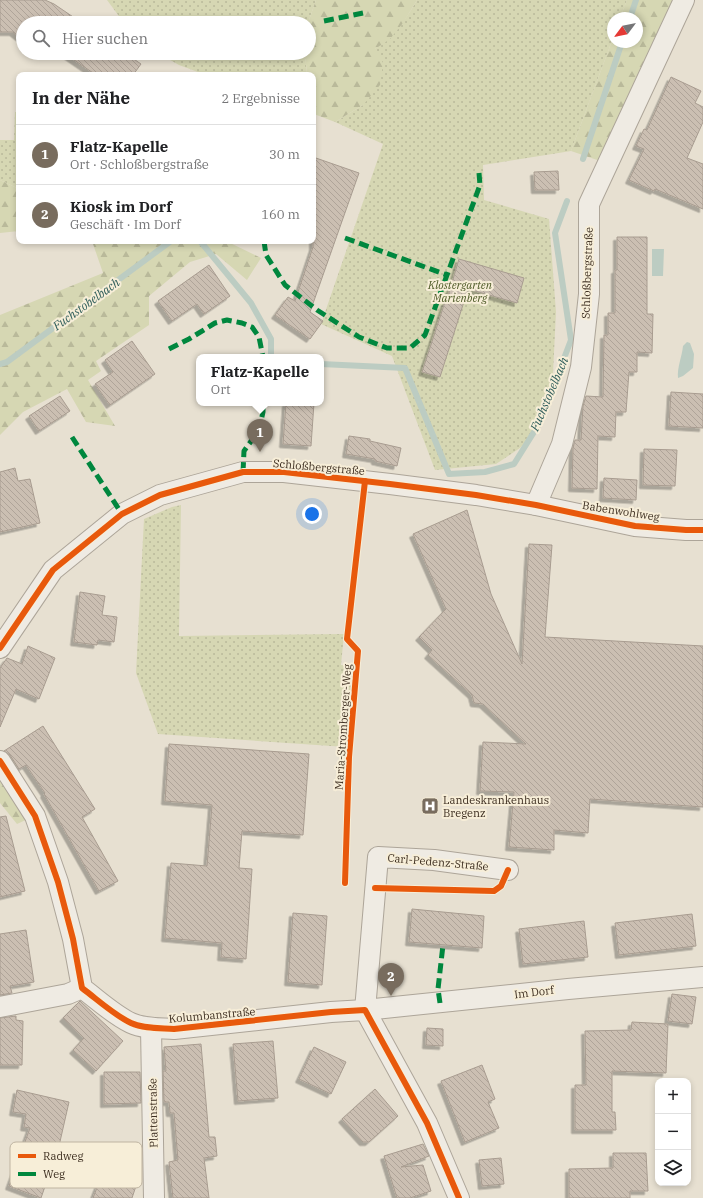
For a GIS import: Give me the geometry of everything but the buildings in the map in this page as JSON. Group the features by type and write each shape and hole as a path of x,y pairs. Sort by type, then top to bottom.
{"street":[{"name":"Schloßbergstraße","path":"0,648 53,570 122,514 160,495 243,472 284,472 476,495 536,505 562,444 581,367 589,294 589,204 684,0"},
{"name":"Babenwohlweg","path":"536,505 635,526 703,530"},
{"path":"0,761 35,816 58,882 73,939 82,988 68,994 0,1008"},
{"name":"Carl-Pedenz-Straße","path":"366,1010 378,857 434,860 508,870"},
{"name":"Im Dorf","path":"366,1010 568,988 703,977"},
{"name":"Kolumbanstraße","path":"82,988 131,1023 151,1028 174,1030 331,1012 366,1010"},
{"path":"366,1010 427,1123 459,1198"},
{"name":"Plattenstraße","path":"151,1028 154,1198"}],"green space":[{"path":"107,0 316,0 310,16 119,16"},
{"path":"316,0 417,0 403,23 390,39 375,49 383,63 380,85 363,105 335,122 316,115 316,72 307,72 306,60 316,60 316,16 310,16"},
{"name":"Klostergarten Marienberg","path":"417,0 627,0 622,12 607,12 607,48 609,48 571,151 483,165 484,200 549,219 556,312 553,373 540,426 520,448 496,464 435,470 392,356 321,324 383,144 335,122 363,105 375,49 389,38 408,15"},
{"path":"627,0 674,0 603,162 571,151 609,48 643,48 643,12 622,12"},
{"path":"170,60 306,60 307,72 198,72"},
{"path":"16,112 16,188 0,180 0,140 14,140"},
{"path":"0,180 16,188 16,231 0,233"},
{"path":"93,244 232,244 261,258 247,280 216,254 190,262 149,296 149,325 96,361 101,371 88,380 115,426 86,422 67,389 23,412 0,435 0,315 103,273"},
{"path":"181,505 179,636 344,634 341,665 352,666 346,747 158,734 136,673 144,519 172,507"},
{"path":"0,769 30,818 17,824 0,803"}],"shaded area":[{"path":"652,249 664,249 663,276 652,276"},
{"path":"687,342 690,343 694,354 693,368 678,378 678,370 683,346"}],"waterway":[{"name":"Fuchstobelbach","path":"632,12 636,0"},
{"name":"Fuchstobelbach","path":"583,159 620,48"},
{"name":"Fuchstobelbach","path":"324,364 405,368 449,474 485,472 514,464 539,424 571,340 555,233 567,201"},
{"name":"Fuchstobelbach","path":"0,364 7,362 167,244"},
{"name":"Fuchstobelbach","path":"202,244 251,303 271,339 271,354"}],"marked path":[{"path":"324,21 363,13"},
{"path":"264,244 266,255 285,285 317,310 359,337 387,348 410,348 425,335 480,185 479,173"},
{"path":"345,238 447,275"},
{"path":"169,349 215,323 227,320 252,327 259,337 262,354"},
{"path":"243,472 244,451 259,430 263,406"},
{"path":"72,437 122,514"},
{"path":"440,1003 438,989 443,945"}],"cycle path":[{"path":"0,648 53,570 122,514 160,495 243,472 284,472 390,484 476,495 536,505 635,526 703,530"},
{"name":"Maria-Stromberger-Weg","path":"345,883 349,757 358,651 347,639 365,481"},
{"path":"0,761 35,816 58,882 73,939 82,988 112,1012 125,1020 136,1025 152,1028 174,1029 331,1012 365,1010 427,1123 459,1198"},
{"path":"375,888 494,891 501,886 508,870"}],"place":[{"name":"Flatz-Kapelle","path":"260,452"},
{"name":"Landeskrankenhaus Bregenz","path":"430,806"},
{"name":"Kiosk im Dorf","path":"391,996"}]}
